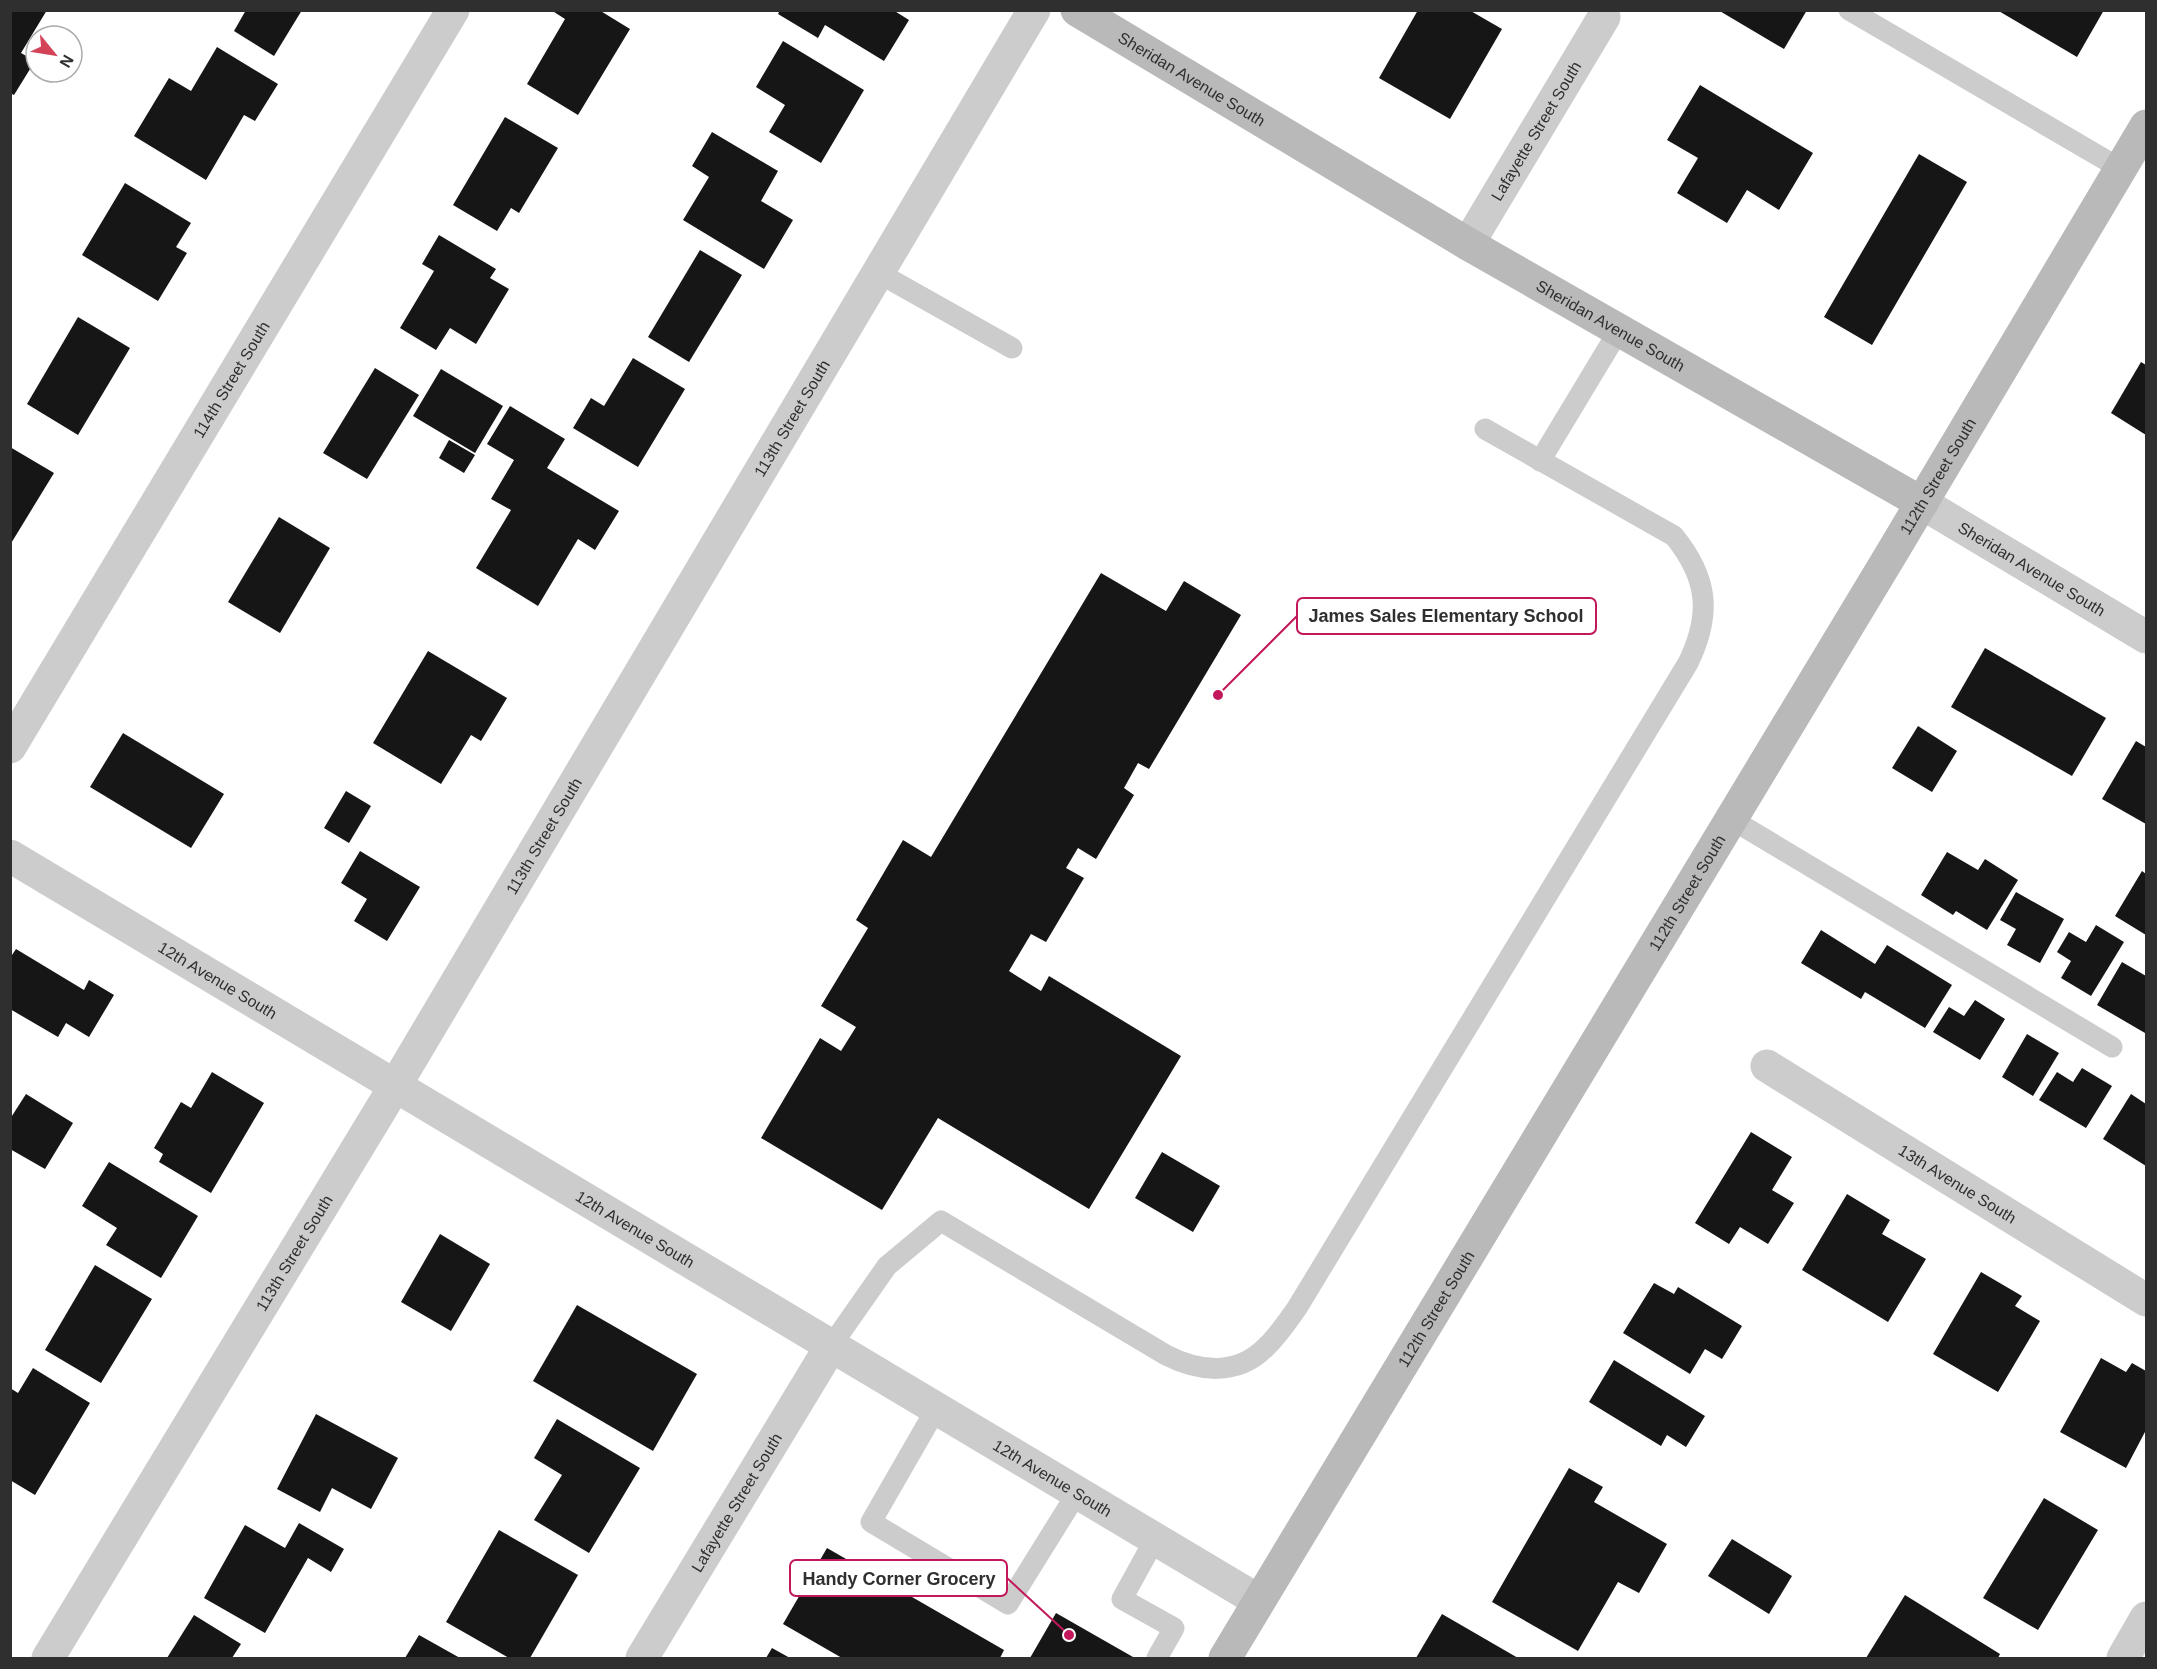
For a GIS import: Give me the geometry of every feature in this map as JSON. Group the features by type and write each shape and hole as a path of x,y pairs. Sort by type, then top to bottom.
{"main road":[{"name":"Sheridan Avenue South","path":"1077,10 1468,244 1922,502"},
{"name":"112th Street South","path":"1225,1659 2146,126"}],"street":[{"name":"114th Street South","path":"10,747 453,10"},
{"name":"113th Street South","path":"48,1659 395,1086 1034,10"},
{"name":"Lafayette Street South","path":"1468,244 1604,17"},
{"name":"Sheridan Avenue South","path":"1922,502 2146,637"},
{"name":"12th Avenue South","path":"10,856 1259,1601"},
{"name":"13th Avenue South","path":"1767,1066 2146,1300"},
{"name":"Lafayette Street South","path":"642,1659 831,1346"},
{"path":"2123,1659 2146,1618"}],"lane":[{"path":"1849,10 2121,169"},
{"path":"877,272 1012,348"},
{"path":"1540,461 1619,330"},
{"path":"831,1346 887,1266 941,1221 1186,1365 1207,1369 1228,1367 1247,1361 1264,1350 1297,1308 1688,663 1699,640 1704,615 1702,590 1687,552 1674,536 1485,429"},
{"path":"1731,819 2112,1047"},
{"path":"936,1409 871,1522 880,1528 1008,1604 1077,1493"},
{"path":"1155,1539 1122,1599 1174,1628 1157,1659"}],"building":[{"path":"10,10 47,10 39,24 24,24 24,48 21,53 24,55 24,79 14,95 10,93"},
{"path":"246,10 302,10 274,56 234,31"},
{"path":"551,10 599,10 630,29 578,115 527,84 565,19"},
{"path":"780,10 893,10 909,20 884,61 825,25 818,38 778,14"},
{"path":"1418,10 1469,10 1502,29 1450,119 1379,78"},
{"path":"1718,10 1807,10 1784,49"},
{"path":"1997,10 2104,10 2077,57"},
{"path":"783,41 864,90 821,163 769,132 785,105 756,87"},
{"path":"217,47 278,84 255,121 244,115 206,180 134,136 169,78 191,91"},
{"path":"1700,85 1813,153 1779,210 1747,190 1727,223 1677,193 1698,158 1667,140"},
{"path":"505,117 558,148 519,213 511,208 497,231 453,205"},
{"path":"712,132 778,171 761,201 793,220 764,269 683,220 709,177 692,166"},
{"path":"1919,154 1967,182 1872,345 1824,317"},
{"path":"125,183 191,223 176,247 187,253 158,301 82,255"},
{"path":"439,235 496,269 490,278 509,289 476,344 450,328 436,350 400,328 434,271 422,264"},
{"path":"700,250 742,275 689,362 648,337"},
{"path":"78,317 130,348 78,435 27,404"},
{"path":"633,358 685,389 638,467 573,428 591,398 604,406"},
{"path":"2141,362 2146,365 2146,435 2111,413"},
{"path":"375,368 419,395 367,479 323,453"},
{"path":"441,369 503,406 475,453 413,416"},
{"path":"510,406 565,439 547,468 619,511 595,550 578,539 538,606 476,568 511,510 491,499 514,460 487,444"},
{"path":"449,440 475,455 464,473 439,458"},
{"path":"10,447 54,473 10,545"},
{"path":"279,517 330,548 280,633 228,602"},
{"path":"1101,573 1166,611 1184,581 1241,615 1149,769 1138,763 1124,788 1134,795 1096,859 1078,848 1066,868 1084,878 1046,942 1031,934 1009,971 1041,991 1049,976 1181,1056 1089,1209 938,1118 882,1210 761,1138 820,1038 841,1051 856,1027 821,1006 868,928 856,920 903,840 931,857"},
{"path":"1985,648 2106,718 2072,776 1951,707"},
{"path":"428,651 507,698 481,741 471,735 441,784 373,743"},
{"path":"1918,726 1957,751 1932,792 1892,768"},
{"path":"123,733 224,794 191,848 90,787"},
{"path":"2136,741 2146,747 2146,824 2102,799"},
{"path":"346,791 371,806 349,843 324,828"},
{"path":"360,851 420,887 387,941 354,921 367,899 341,883"},
{"path":"1947,852 1978,870 1985,859 2018,880 1987,930 1956,911 1953,915 1921,895"},
{"path":"2142,871 2146,874 2146,935 2115,916"},
{"path":"2016,892 2064,919 2040,963 2007,945 2016,929 2000,920"},
{"path":"2096,925 2124,942 2091,996 2061,978 2071,961 2057,952 2069,932 2086,942"},
{"path":"1821,930 1875,964 1887,945 1952,985 1925,1028 1865,992 1861,999 1801,963"},
{"path":"16,949 84,990 89,980 114,995 89,1037 66,1023 58,1037 10,1009 10,958"},
{"path":"2122,962 2146,976 2145,1033 2097,1005"},
{"path":"1975,1000 2005,1019 1980,1060 1933,1032 1949,1007 1964,1016"},
{"path":"2027,1034 2059,1053 2033,1096 2002,1077"},
{"path":"2082,1068 2112,1086 2086,1128 2039,1100 2057,1072 2073,1082"},
{"path":"212,1072 264,1103 211,1193 159,1162 163,1154 154,1148 181,1102 191,1108"},
{"path":"26,1094 73,1123 45,1169 10,1149 10,1119"},
{"path":"2131,1094 2146,1104 2146,1166 2103,1139"},
{"path":"1751,1132 1792,1157 1772,1190 1794,1203 1768,1244 1740,1227 1729,1244 1695,1223"},
{"path":"1162,1152 1220,1186 1193,1232 1135,1198"},
{"path":"109,1162 198,1216 161,1278 106,1245 117,1228 82,1206"},
{"path":"1847,1194 1890,1220 1882,1234 1926,1259 1888,1322 1802,1270"},
{"path":"440,1234 490,1264 451,1331 401,1302"},
{"path":"95,1265 152,1299 101,1383 45,1350"},
{"path":"1981,1272 2022,1296 2015,1306 2040,1321 1998,1392 1933,1354"},
{"path":"1654,1283 1674,1294 1678,1287 1742,1326 1722,1359 1705,1349 1690,1374 1623,1333"},
{"path":"577,1305 697,1374 653,1451 533,1381"},
{"path":"2101,1358 2126,1372 2132,1363 2146,1371 2146,1430 2126,1468 2060,1432"},
{"path":"1614,1360 1705,1416 1686,1447 1667,1435 1661,1446 1589,1402"},
{"path":"33,1368 90,1403 35,1495 10,1480 10,1388 18,1393"},
{"path":"316,1414 398,1458 371,1509 332,1488 320,1512 277,1489"},
{"path":"557,1419 640,1468 589,1553 534,1520 562,1475 534,1458"},
{"path":"1569,1468 1603,1487 1594,1502 1667,1544 1639,1593 1618,1582 1578,1651 1492,1602"},
{"path":"2044,1498 2098,1530 2038,1630 1983,1598"},
{"path":"299,1523 344,1549 331,1572 308,1558 265,1633 204,1598 245,1525 285,1548"},
{"path":"499,1530 578,1575 530,1658 509,1658 446,1622"},
{"path":"1732,1539 1792,1576 1769,1614 1708,1576"},
{"path":"827,1548 1004,1650 1000,1658 842,1658 783,1624"},
{"path":"1905,1595 2000,1654 1998,1658 1866,1658"},
{"path":"1056,1613 1133,1657 1030,1658"},
{"path":"1442,1614 1518,1658 1416,1658"},
{"path":"194,1615 241,1644 232,1658 167,1658"},
{"path":"419,1635 460,1658 405,1658"},
{"path":"772,1648 790,1658 766,1658"}],"place":[{"name":"James Sales Elementary School","path":"1218,695"},
{"name":"Handy Corner Grocery","path":"1069,1635"}]}
